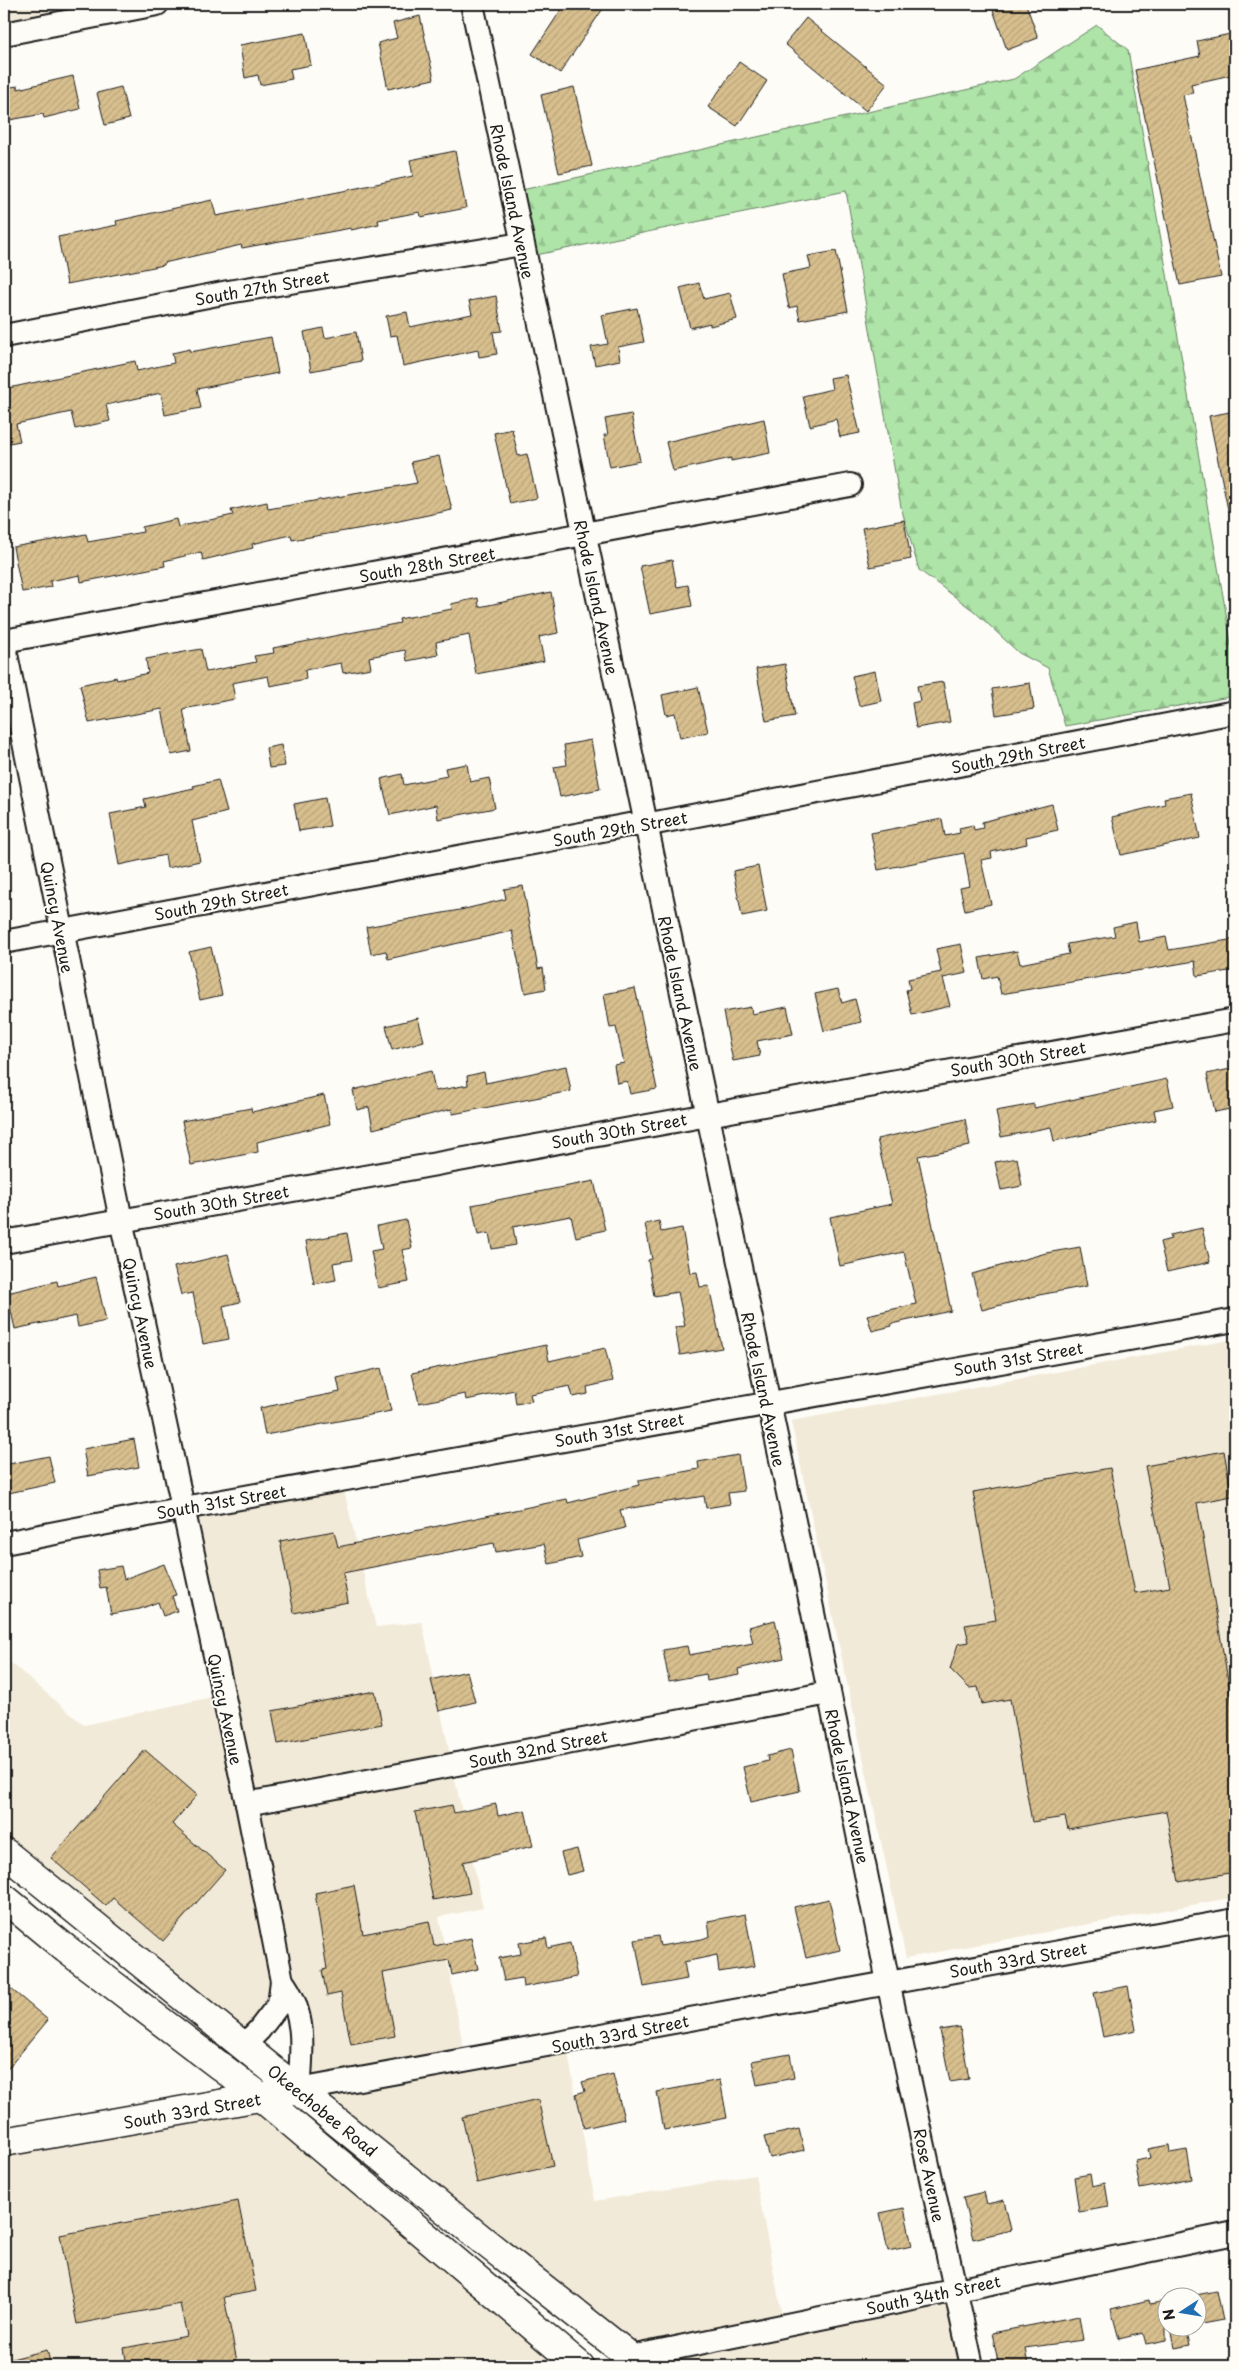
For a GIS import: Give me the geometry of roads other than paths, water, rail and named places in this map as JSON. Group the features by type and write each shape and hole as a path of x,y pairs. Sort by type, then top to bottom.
{"main road":[{"name":"Okeechobee Road","path":"4,1852 636,2362"},
{"name":"Okeechobee Road","path":"4,1898 66,1949 262,2098 580,2366"},
{"name":"South 33rd Street","path":"4,2142 299,2090"}],"street":[{"path":"4,34 157,4"},
{"name":"Rhode Island Avenue","path":"472,4 829,1693 888,1982"},
{"name":"South 27th Street","path":"4,336 228,292 522,244"},
{"name":"South 28th Street","path":"4,642 850,485"},
{"name":"Quincy Avenue","path":"4,642 121,1220 247,1804 282,1981 279,2004 259,2030 244,2045"},
{"name":"South 29th Street","path":"4,942 619,827 645,825 1235,712"},
{"name":"South 30th Street","path":"4,1242 1235,1020"},
{"name":"South 31st Street","path":"4,1543 184,1508 1235,1320"},
{"name":"South 32nd Street","path":"247,1804 829,1693"},
{"name":"South 33rd Street","path":"299,2090 459,2063 888,1982 1235,1920"},
{"name":"Quincy Avenue","path":"282,1981 292,1994 303,2040 299,2090"},
{"name":"Rose Avenue","path":"888,1982 972,2366"},
{"name":"South 34th Street","path":"636,2362 954,2289 1235,2233"}]}
